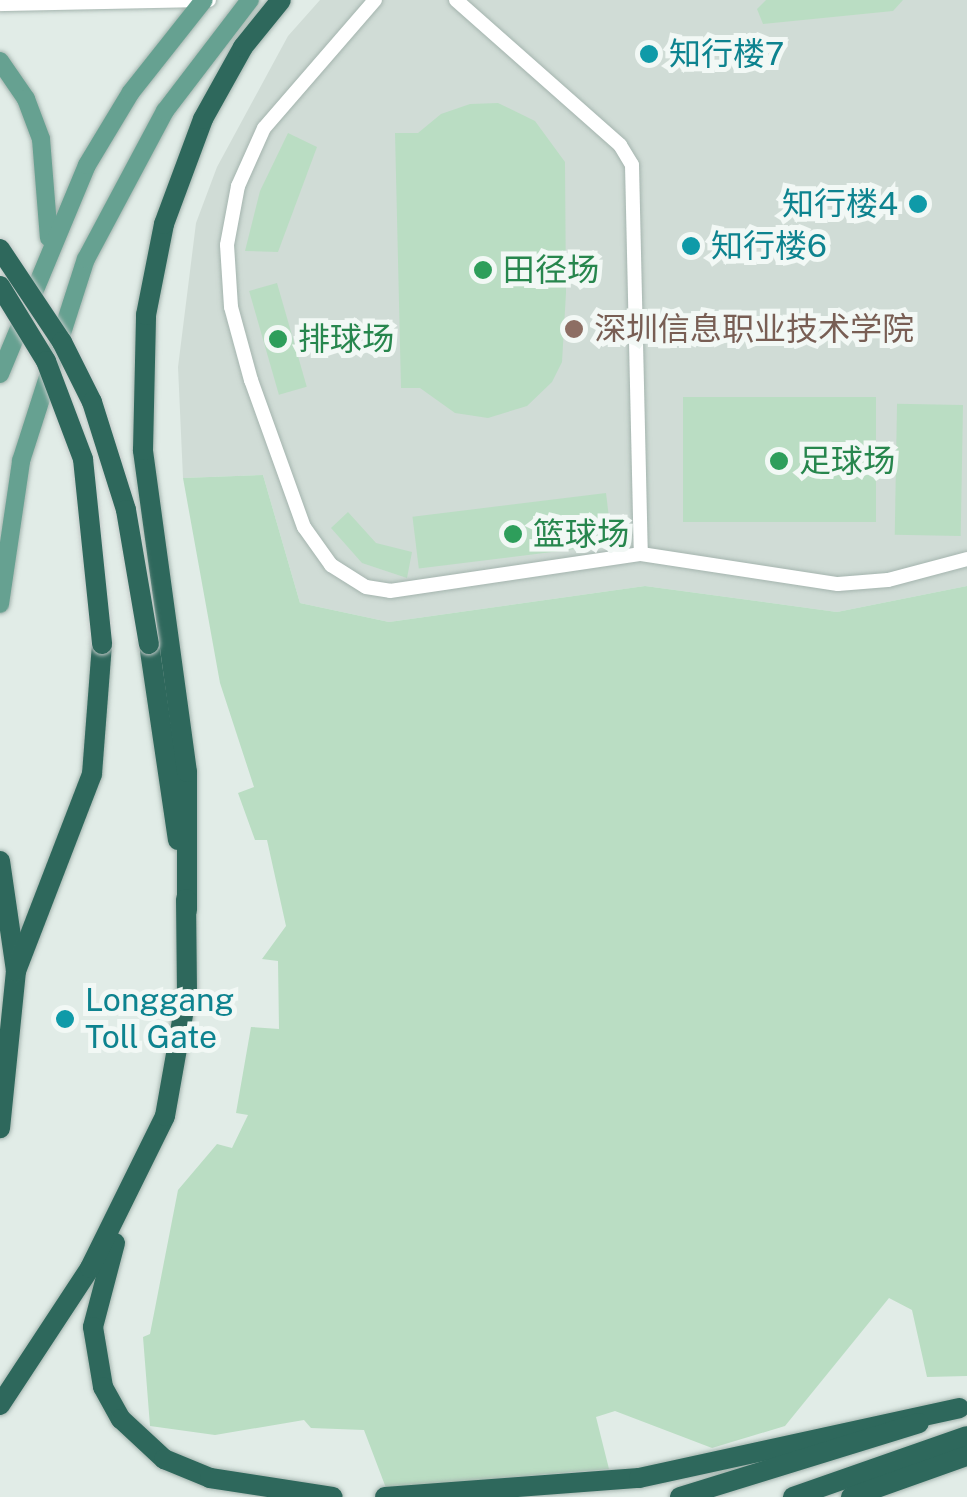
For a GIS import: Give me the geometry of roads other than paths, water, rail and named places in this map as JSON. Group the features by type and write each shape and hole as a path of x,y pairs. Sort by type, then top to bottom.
{"highway":[{"path":"282,0 237,57 202,119 164,224 146,315 143,450 188,772 187,993 176,1071 96,1306 98,1368 111,1404 148,1447 184,1468 239,1485 333,1497"},
{"path":"0,248 62,342 92,402 126,510 188,910"},
{"path":"0,286 46,361 83,460 102,644 92,774 16,971"},
{"path":"0,861 16,971 0,1128"},
{"path":"0,1405 53,1330 145,1162"},
{"path":"385,1497 638,1478 963,1406"},
{"path":"680,1497 871,1442 963,1406"},
{"path":"793,1497 967,1436"},
{"path":"851,1497 967,1456"}],"main road":[{"path":"0,374 44,263 108,128 206,0"},
{"path":"0,604 21,461 86,259 147,139 250,0"},
{"path":"0,61 21,89 41,139 50,212 44,263"}],"street":[{"path":"0,4 206,0"},
{"path":"375,0 264,128 231,214 227,275 238,339 304,527 346,578 390,591 641,554 838,584 888,580 967,559"},
{"path":"456,0 620,145 632,165 641,554"}],"place":[{"name":"知行楼7","path":"649,54"},
{"name":"知行楼4","path":"918,204"},
{"name":"知行楼6","path":"691,246"},
{"name":"田径场","path":"483,270"},
{"name":"深圳信息职业技术学院","path":"574,329"},
{"name":"排球场","path":"278,339"},
{"name":"足球场","path":"779,461"},
{"name":"篮球场","path":"513,534"},
{"name":"Longgang Toll Gate","path":"65,1019"}]}
